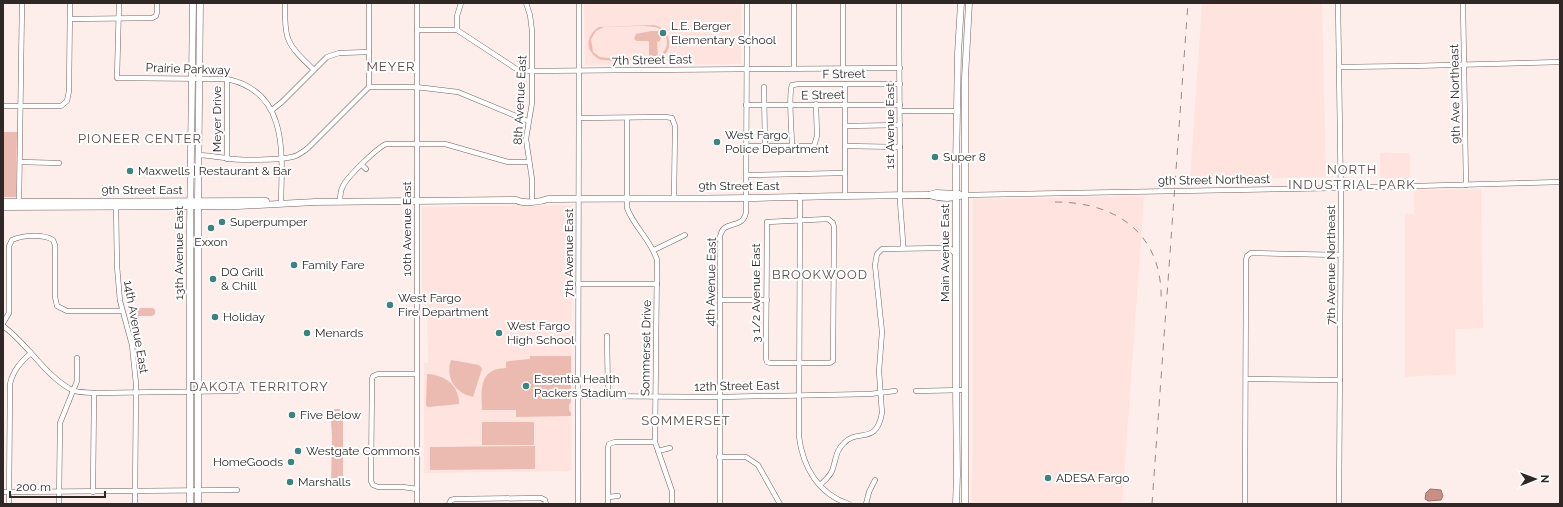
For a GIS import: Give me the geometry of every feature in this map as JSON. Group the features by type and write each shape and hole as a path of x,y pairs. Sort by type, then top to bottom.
{"main road":[{"name":"13th Avenue East","path":"190,504 190,204 193,3"},
{"name":"13th Avenue East","path":"198,504 198,155 200,3"},
{"name":"Main Avenue East","path":"956,504 956,196 958,53 961,3"},
{"name":"Main Avenue East","path":"965,504 964,148 965,78 969,12 967,3"},
{"path":"957,111 961,115 964,148"},
{"name":"9th Street East","path":"3,202 19,204 198,204 274,201 281,203 516,200 520,198 746,198 929,195 936,193 956,196 964,195"},
{"name":"9th Street East","path":"516,200 520,202 532,202 548,199"},
{"name":"9th Street East","path":"3,207 19,204"}],"street":[{"path":"19,204 22,3"},
{"path":"3,106 61,106 67,101 69,91 70,3"},
{"path":"118,18 119,3"},
{"path":"70,19 152,18 156,16 158,3"},
{"path":"286,3 286,33 289,43 313,69"},
{"path":"198,155 212,155 227,159 281,158 292,157 300,154 308,148 369,87 369,3"},
{"name":"10th Avenue East","path":"417,3 417,504"},
{"path":"416,30 457,30 457,16 461,3"},
{"name":"8th Avenue East","path":"526,3 530,15 532,31 532,103 526,139 532,179 532,198"},
{"name":"7th Avenue East","path":"578,504 579,3"},
{"name":"4th Avenue East","path":"720,504 721,232 725,227 739,223 746,217 747,3"},
{"path":"794,3 794,68"},
{"path":"842,69 843,3"},
{"name":"1st Avenue East","path":"899,3 900,195 903,248"},
{"name":"7th Avenue Northeast","path":"1338,3 1341,188 1339,504"},
{"name":"9th Ave Northeast","path":"1463,3 1466,185"},
{"name":"Prairie Parkway","path":"118,18 117,78 227,80 239,82 252,88 262,98 272,110 279,128 281,203"},
{"name":"7th Street East","path":"457,30 518,70 533,72 900,68"},
{"path":"272,110 282,102 313,69 331,54 345,52 369,52"},
{"path":"1340,67 1560,62"},
{"name":"Meyer Drive","path":"227,80 227,159"},
{"path":"845,84 845,196"},
{"name":"F Street","path":"791,105 792,85 900,84"},
{"path":"369,87 416,87 458,92 528,121"},
{"path":"764,88 765,146"},
{"path":"746,146 815,145 817,136 816,104"},
{"name":"E Street","path":"746,105 900,105"},
{"path":"791,105 792,146"},
{"path":"900,111 957,111"},
{"path":"579,118 672,118 675,126 674,198"},
{"name":"Sommerset Drive","path":"627,118 627,208 630,217 654,250 657,260 655,442 672,491 672,504"},
{"path":"846,126 900,125"},
{"path":"340,202 342,186 382,146 391,143 445,144 508,162 529,162"},
{"path":"845,146 900,147"},
{"path":"20,162 59,163"},
{"path":"362,165 366,169"},
{"path":"746,175 845,173"},
{"name":"9th Street Northeast","path":"964,195 1341,188 1560,182"},
{"path":"800,196 799,436 801,450 809,472 820,485 835,498 849,504"},
{"name":"14th Avenue East","path":"116,204 117,272 121,311 132,345 136,392 136,504"},
{"path":"799,363 830,363 833,361 834,351 833,223 828,219 800,220"},
{"name":"3 1/2 Avenue East","path":"799,363 767,362 766,230 767,222 769,221 800,220"},
{"path":"654,250 685,235"},
{"path":"3,323 9,313 9,246 12,240 19,237 48,237 53,240 55,245 55,297 57,306 67,311 121,311"},
{"path":"820,485 833,470 837,452 844,442 853,438 869,435 877,428 882,413 879,364 882,332 875,260 878,251 882,249 903,248 949,248 956,254"},
{"path":"1245,504 1247,256 1251,253 1340,255"},
{"path":"578,284 657,284"},
{"path":"720,300 766,300"},
{"path":"3,326 14,334 59,380 73,390 94,393 237,391"},
{"path":"607,336 608,396"},
{"path":"9,504 10,384 12,375 31,353"},
{"path":"60,504 60,423 77,381 77,358"},
{"path":"416,374 378,374 373,376 371,382 372,484 378,487 404,487 417,489"},
{"path":"1246,379 1340,380"},
{"path":"916,391 964,390"},
{"name":"12th Street East","path":"579,396 720,397 870,394 895,391"},
{"path":"93,492 94,393"},
{"path":"608,504 608,448 610,444 615,442 655,442"},
{"path":"658,451 670,448"},
{"path":"720,457 746,457 758,465 780,504"},
{"path":"866,504 869,492 875,480"},
{"path":"3,492 237,490"},
{"path":"608,496 618,496"},
{"path":"449,504 451,500 455,499 540,498 545,500 546,504"}],"shaded area":[{"name":"L.E. Berger Elementary School","path":"584,3 741,3 741,64 585,65"},
{"path":"1202,3 1322,3 1326,177 1190,180"},
{"path":"654,25 664,30 667,34 669,39 668,49 666,53 657,58 620,61 599,59 589,48 589,41 594,31 599,27","holes":["604,27 654,27 666,35 667,45 662,53 654,57 639,59 600,57 593,52 591,39 596,31"]},
{"path":"658,31 661,36 660,41 657,42 658,56 649,56 649,41 637,41 634,39 636,34"},
{"path":"3,132 17,132 16,197 3,197"},
{"path":"1380,153 1410,153 1410,179 1380,179"},
{"path":"1481,189 1483,328 1455,329 1456,374 1405,377 1405,214 1414,214 1414,190"},
{"path":"1144,196 1122,504 971,504 973,451 973,199"},
{"name":"West Fargo High School","path":"572,205 571,471 424,473 424,363 428,363 428,358 427,311 422,300 422,207"},
{"path":"137,308 153,308 155,310 155,314 152,316 136,316 134,310"},
{"name":"Essentia Health Packers Stadium","path":"530,356 571,356 571,402 569,405 569,410 571,416 516,417 516,410 482,410 482,388 486,376 497,369 506,368 506,362 530,359"},
{"path":"451,360 479,365 482,369 473,397 461,392 453,384 449,373"},
{"path":"427,374 440,376 450,382 457,391 459,404 428,407 426,405"},
{"path":"334,409 340,409 343,412 343,484 341,487 334,487 331,483 331,414"},
{"path":"482,422 534,422 534,445 482,445"},
{"path":"535,446 535,469 430,470 430,447"},
{"path":"1430,489 1441,490 1443,496 1441,500 1428,501 1425,499 1426,493"}],"railway":[{"path":"1152,504 1188,3"},
{"path":"1055,202 1099,208 1117,216 1133,227 1146,242 1155,259 1160,279 1161,303"}],"place":[{"name":"L.E. Berger Elementary School","path":"663,33"},
{"name":"West Fargo Police Department","path":"717,142"},
{"name":"Super 8","path":"935,157"},
{"name":"Maxwells | Restaurant & Bar","path":"130,171"},
{"name":"Superpumper","path":"222,222"},
{"name":"Exxon","path":"211,228"},
{"name":"Family Fare","path":"294,265"},
{"name":"DQ Grill & Chill","path":"213,279"},
{"name":"West Fargo Fire Department","path":"390,305"},
{"name":"Holiday","path":"215,317"},
{"name":"Menards","path":"307,333"},
{"name":"West Fargo High School","path":"499,333"},
{"name":"Essentia Health Packers Stadium","path":"526,386"},
{"name":"Five Below","path":"292,415"},
{"name":"Westgate Commons","path":"298,451"},
{"name":"HomeGoods","path":"291,462"},
{"name":"ADESA Fargo","path":"1048,478"},
{"name":"Marshalls","path":"290,482"}],"district":[{"name":"MEYER","path":"391,66"},
{"name":"PIONEER CENTER","path":"140,138"},
{"name":"NORTH INDUSTRIAL PARK","path":"1352,176"},
{"name":"BROOKWOOD","path":"820,274"},
{"name":"DAKOTA TERRITORY","path":"259,386"},
{"name":"SOMMERSET","path":"686,420"}]}
